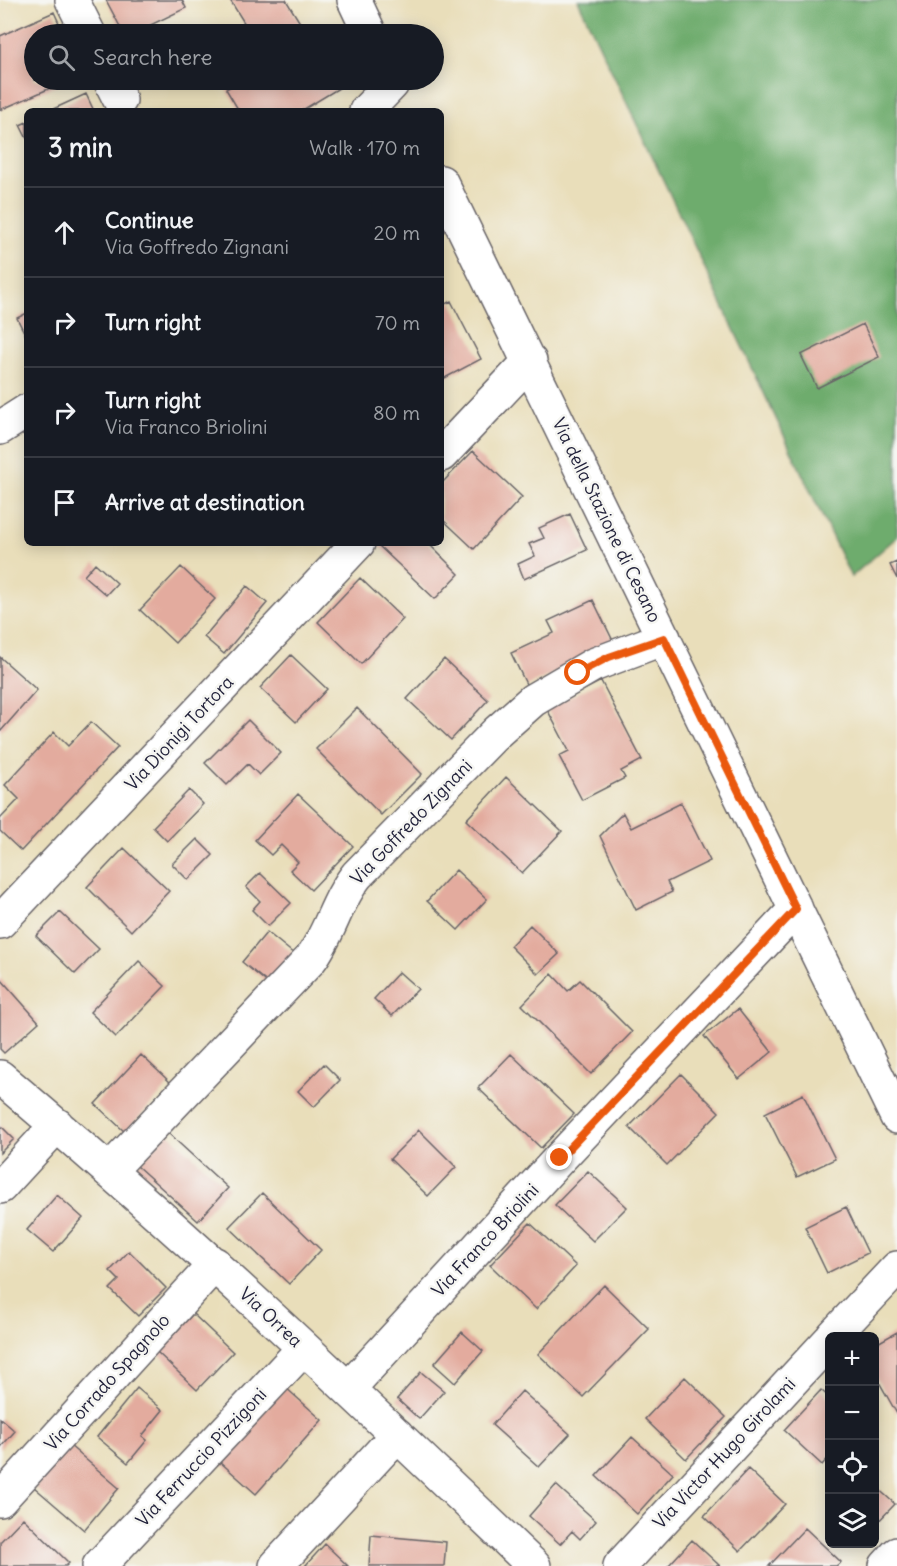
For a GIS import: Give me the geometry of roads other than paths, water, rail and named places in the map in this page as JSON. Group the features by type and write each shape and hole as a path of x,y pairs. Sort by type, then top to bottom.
{"street":[{"path":"72,0 83,24"},
{"path":"354,0 365,24"},
{"path":"371,108 396,92"},
{"name":"Via della Stazione di Cesano","path":"444,188 897,1117"},
{"path":"444,452 530,361"},
{"path":"0,428 24,413"},
{"name":"Via Dionigi Tortora","path":"0,922 355,546"},
{"name":"Via Goffredo Zignani","path":"110,1170 310,960 322,943 340,901 357,875 497,732 533,700 562,681 609,657 664,638"},
{"name":"Via Franco Briolini","path":"349,1388 560,1158 796,909"},
{"name":"Via Orrea","path":"0,1077 110,1170 215,1264 349,1388 534,1566"},
{"path":"0,1187 57,1125"},
{"name":"Via Corrado Spagnolo","path":"0,1500 215,1264"},
{"path":"837,1332 897,1268"},
{"name":"Via Victor Hugo Girolami","path":"620,1566 825,1345"},
{"name":"Via Ferruccio Pizzigoni","path":"99,1566 304,1348"},
{"path":"276,1566 397,1435"},
{"path":"886,1566 897,1554"}]}
